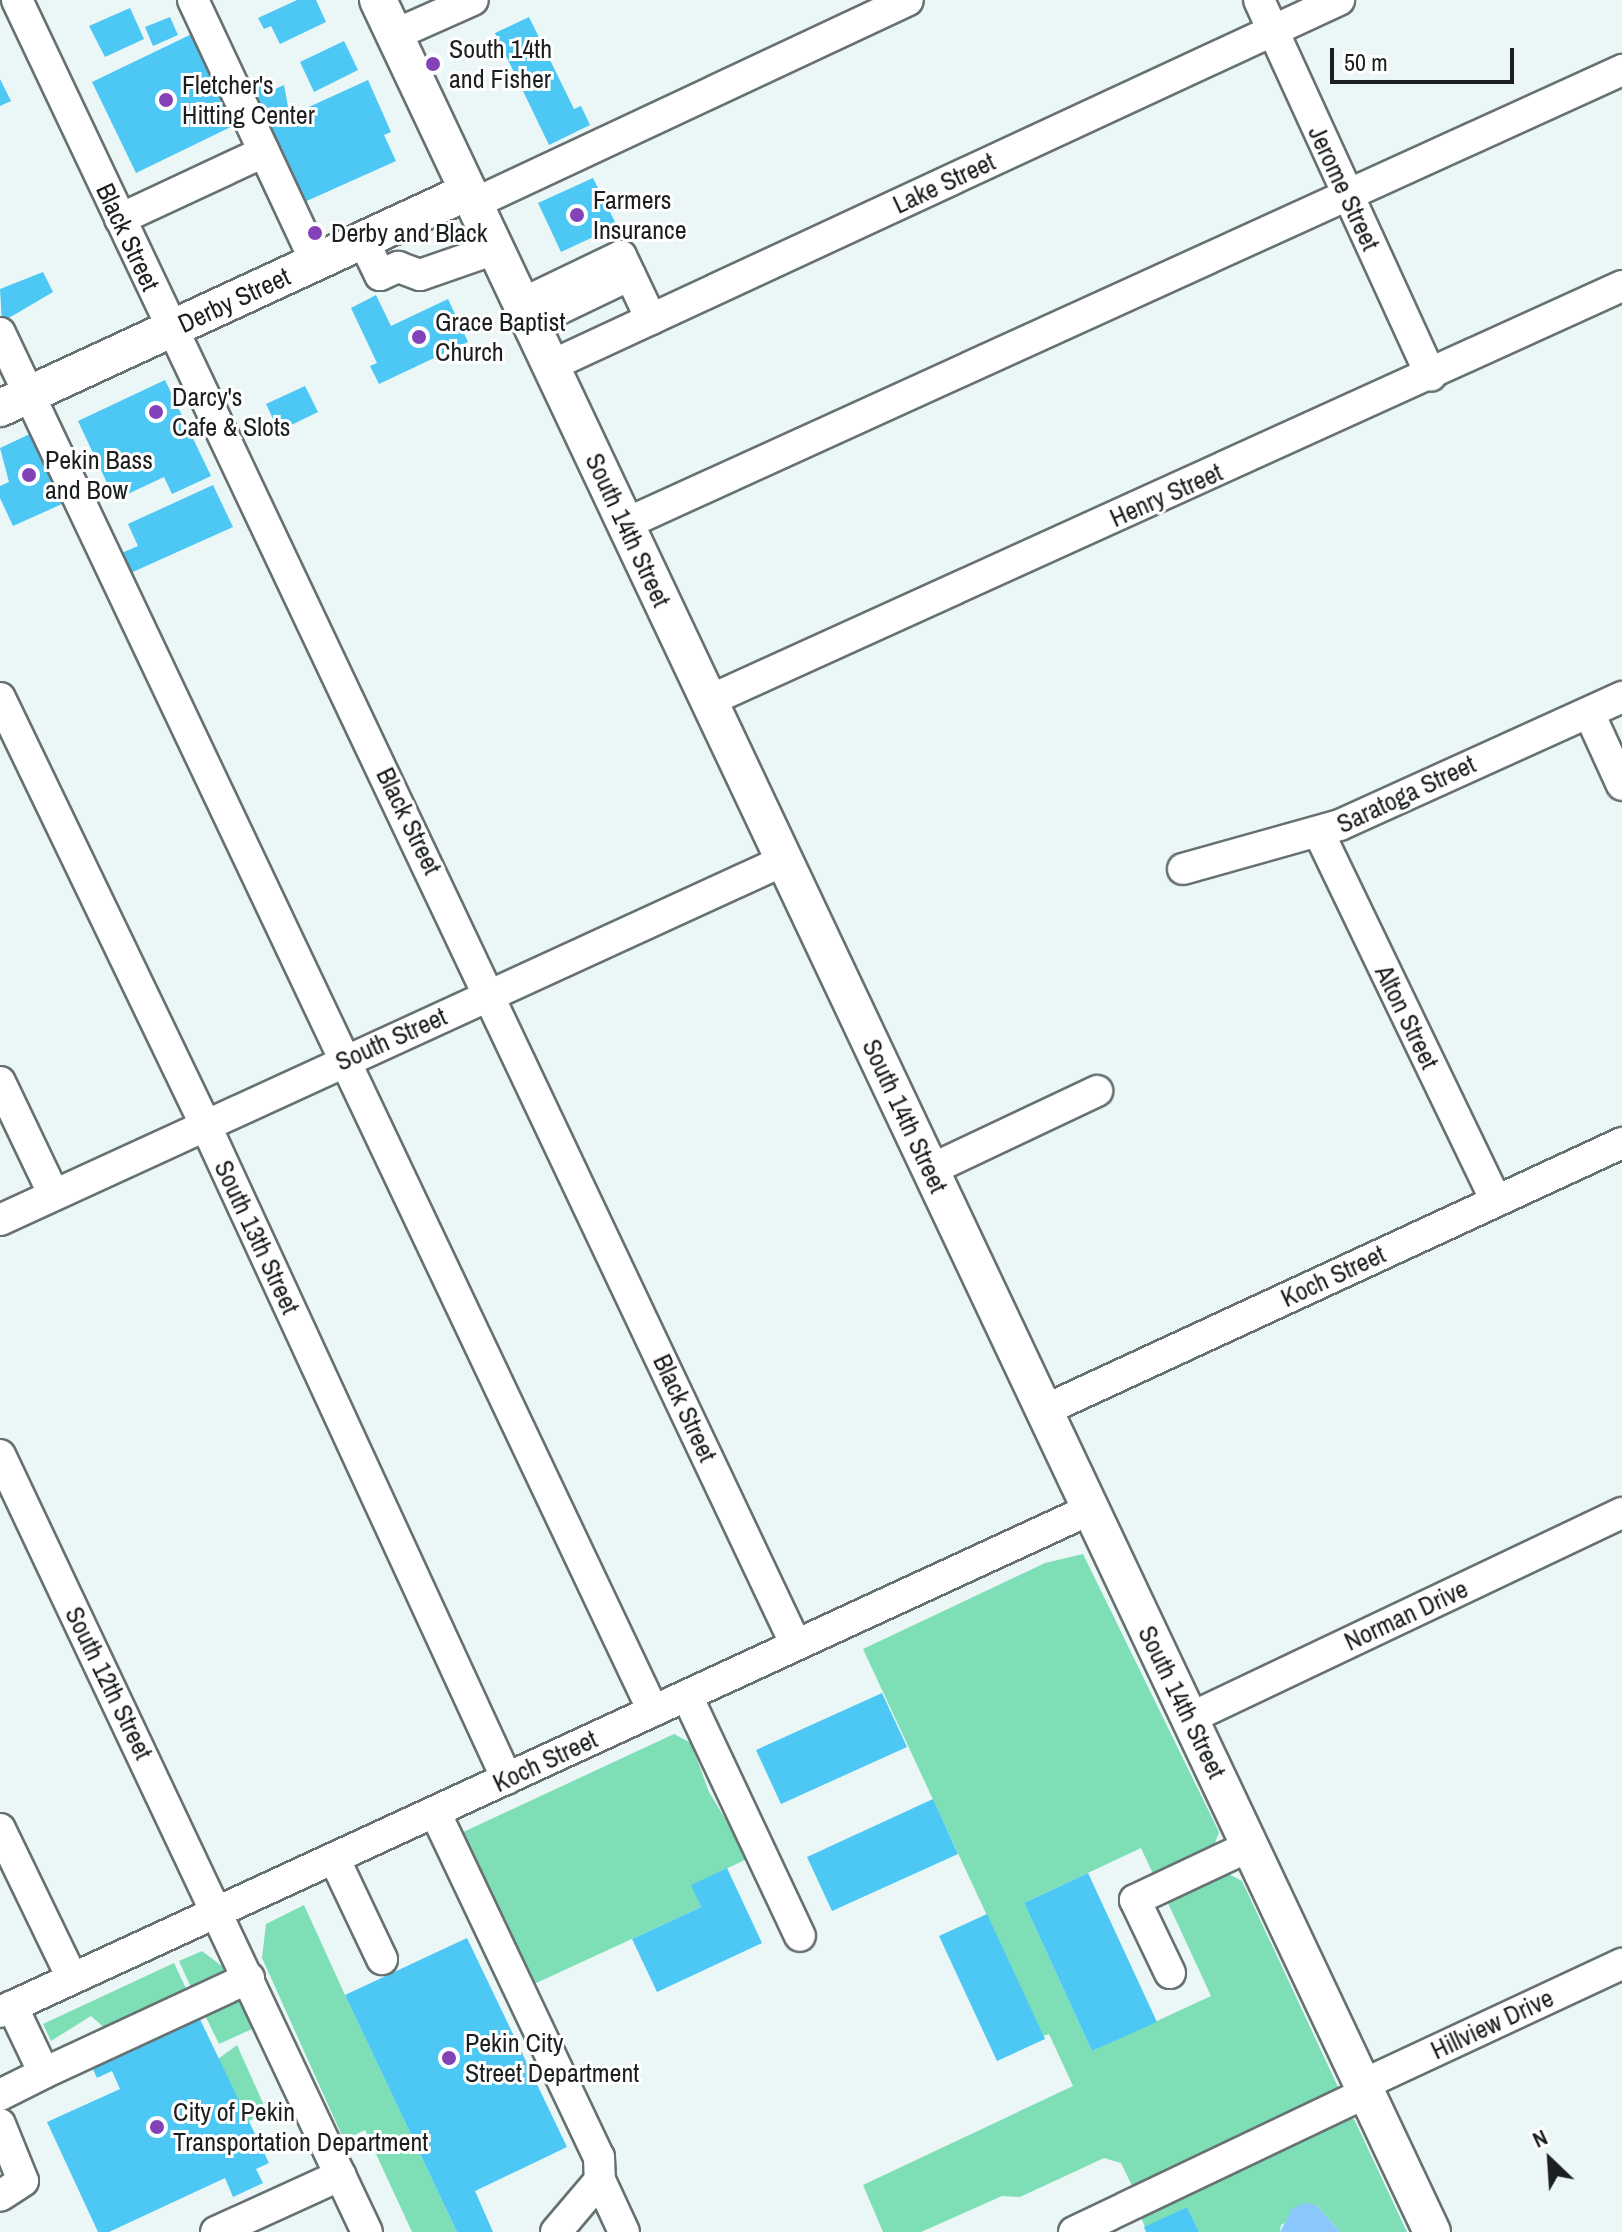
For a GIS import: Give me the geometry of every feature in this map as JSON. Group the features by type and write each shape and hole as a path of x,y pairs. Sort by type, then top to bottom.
{"main road":[{"name":"South 14th Street","path":"378,0 1432,2232"},
{"name":"Derby Street","path":"14,402 363,240 470,198"}],"street":[{"name":"Black Street","path":"17,0 171,329 492,994 796,1645"},
{"path":"193,0 316,262"},
{"path":"394,35 473,0"},
{"path":"470,198 908,0"},
{"name":"Jerome Street","path":"1259,0 1431,375"},
{"name":"Lake Street","path":"550,366 1339,0"},
{"path":"625,524 1622,70"},
{"path":"120,219 264,152"},
{"path":"363,240 380,275 398,267 420,275 449,261 466,262 495,249"},
{"path":"525,314 621,256 651,319"},
{"name":"Henry Street","path":"708,701 1622,286"},
{"path":"0,333 14,402 342,1061 653,1711"},
{"name":"Saratoga Street","path":"1183,869 1319,833 1622,697"},
{"name":"South 13th Street","path":"0,698 205,1124 507,1779"},
{"path":"1589,713 1622,785"},
{"name":"Alton Street","path":"1319,833 1496,1200"},
{"name":"South Street","path":"0,1220 783,861"},
{"path":"0,1082 54,1195"},
{"path":"930,1170 1097,1091"},
{"name":"Koch Street","path":"1045,1410 1622,1143"},
{"name":"South 12th Street","path":"0,1455 367,2232"},
{"name":"Koch Street","path":"6,2009 1089,1510"},
{"name":"Norman Drive","path":"1190,1718 1622,1513"},
{"path":"687,1696 800,1936"},
{"path":"435,1812 599,2157 600,2180 624,2232"},
{"path":"0,1829 72,1978"},
{"path":"1170,1973 1135,1900 1250,1846"},
{"path":"334,1858 382,1959"},
{"name":"Hillview Drive","path":"1074,2232 1118,2223 1364,2089 1622,1964"},
{"path":"0,2095 249,1978"},
{"path":"6,2009 44,2073"},
{"path":"0,2124 23,2181 0,2196"},
{"path":"216,2232 341,2175"},
{"path":"556,2232 600,2180"}],"green space":[{"path":"1083,1554 1219,1832 1213,1849 1154,1876 1141,1848 1024,1903 1092,2051 1211,1996 1167,1901 1225,1872 1242,1881 1338,2087 1325,2101 1135,2192 1121,2163 1104,2158 1020,2197 1002,2196 921,2232 883,2232 863,2185 1073,2086 1049,2034 1043,2036 863,1649 1045,1563"},
{"path":"674,1734 691,1743 709,1792 749,1858 692,1885 701,1907 532,1985 459,1834"},
{"path":"304,1905 457,2232 412,2232 365,2130 344,2140 262,1958 266,1924"},
{"path":"202,1951 223,1967 223,1981 195,1996 179,1961"},
{"path":"174,1963 191,1999 108,2031 91,2016 51,2041 43,2024"},
{"path":"237,1992 261,2025 219,2044 202,2009"},
{"path":"237,2045 267,2112 247,2122 218,2059"},
{"path":"1354,2119 1407,2232 1340,2232 1316,2205 1281,2225 1280,2232 1199,2232 1187,2207 1145,2227 1140,2215 1333,2120"}],"water":[{"path":"1304,2203 1316,2205 1340,2232 1280,2232 1292,2209"}],"building":[{"path":"297,0 316,0 326,22 280,44 271,26 264,29 258,18"},
{"path":"130,8 144,39 105,57 89,26"},
{"path":"170,17 178,35 153,46 145,27"},
{"path":"529,17 574,109 581,106 590,125 549,145 495,33"},
{"path":"196,32 239,123 136,173 92,82"},
{"path":"344,41 358,70 314,92 300,62"},
{"path":"0,79 11,101 0,106"},
{"path":"368,80 391,132 384,135 396,161 300,204 265,127"},
{"path":"284,85 289,112 265,124 250,92 261,86 264,94"},
{"path":"593,178 617,226 561,252 538,203"},
{"path":"43,272 53,292 2,322 0,289"},
{"path":"376,295 391,326 448,299 468,342 379,384 370,366 377,363 351,308"},
{"path":"165,380 211,476 172,494 164,477 115,500 78,421"},
{"path":"305,386 318,412 279,431 266,404"},
{"path":"30,434 62,504 13,526 0,498 0,486 9,482 0,448"},
{"path":"213,485 233,527 126,575 117,555 138,546 128,524"},
{"path":"882,1693 907,1747 781,1804 756,1750"},
{"path":"933,1799 958,1854 832,1911 807,1857"},
{"path":"727,1868 762,1943 657,1992 632,1939 701,1907 691,1885"},
{"path":"1088,1873 1157,2022 1092,2051 1024,1903"},
{"path":"987,1914 1045,2039 997,2061 939,1936"},
{"path":"467,1938 567,2147 475,2191 493,2232 457,2232 345,1995"},
{"path":"197,2013 269,2163 256,2169 263,2183 233,2197 225,2178 109,2232 98,2232 47,2122 120,2089 112,2071 97,2078 90,2063"},
{"path":"1187,2207 1199,2232 1146,2232 1144,2227"}],"place":[{"name":"South 14th and Fisher","path":"433,64"},
{"name":"Fletcher's Hitting Center","path":"166,100"},
{"name":"Farmers Insurance","path":"577,215"},
{"name":"Derby and Black","path":"315,233"},
{"name":"Grace Baptist Church","path":"419,337"},
{"name":"Darcy's Cafe & Slots","path":"156,412"},
{"name":"Pekin Bass and Bow","path":"29,475"},
{"name":"Pekin City Street Department","path":"449,2058"},
{"name":"City of Pekin Transportation Department","path":"157,2127"}]}
